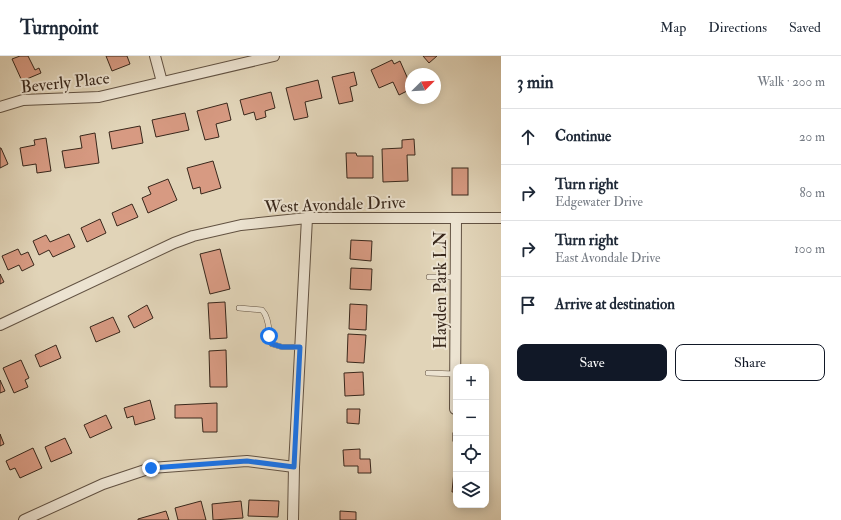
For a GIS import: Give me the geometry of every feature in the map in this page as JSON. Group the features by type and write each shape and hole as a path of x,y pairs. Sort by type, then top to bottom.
{"street":[{"path":"155,56 162,82"},
{"name":"Beverly Place","path":"0,107 23,100 99,97 274,56"},
{"path":"293,520 294,467 307,218"},
{"name":"West Avondale Drive","path":"0,325 174,243 193,236 241,225 307,218 501,218"},
{"name":"Hayden Park LN","path":"456,218 456,364"},
{"path":"24,520 103,484 151,468 247,461 294,467"}],"lane":[{"path":"430,277 456,277"},
{"path":"239,308 262,310 265,313 272,344 282,347 300,347"},
{"path":"428,374 453,374"}],"building":[{"path":"20,56 28,56 35,70 39,68 41,73 22,81 12,59"},
{"path":"106,56 127,56 130,64 112,71"},
{"path":"423,56 437,56 429,63"},
{"path":"392,60 394,64 400,61 405,72 405,92 399,95 393,82 379,88 371,70"},
{"path":"354,72 357,85 350,87 353,101 339,104 332,77"},
{"path":"318,80 322,98 305,102 308,117 294,120 286,88"},
{"path":"271,92 275,108 265,111 266,117 256,120 254,112 244,115 240,100"},
{"path":"227,103 231,120 216,124 219,137 205,140 197,111"},
{"path":"185,113 189,130 156,137 152,120"},
{"path":"140,126 143,143 112,149 109,132"},
{"path":"95,133 99,163 65,168 62,151 82,148 80,136"},
{"path":"46,138 51,171 37,173 36,164 23,166 20,148 35,145 34,140"},
{"path":"414,139 415,155 407,155 408,181 383,182 382,149 402,148 402,140"},
{"path":"0,148 8,164 0,168"},
{"path":"346,153 356,153 357,156 373,156 373,178 347,178"},
{"path":"213,161 221,188 201,194 200,187 193,189 187,168"},
{"path":"452,168 468,168 468,195 452,195"},
{"path":"168,179 177,200 148,213 142,198 151,194 148,187"},
{"path":"132,204 138,217 117,226 112,213"},
{"path":"100,219 106,233 87,242 81,228"},
{"path":"69,234 75,247 53,257 49,250 39,255 33,241 46,235 50,242"},
{"path":"351,240 372,241 371,261 350,259"},
{"path":"18,249 21,255 28,252 34,265 22,271 19,265 8,270 2,256"},
{"path":"220,249 230,289 210,294 200,254"},
{"path":"351,268 372,269 371,290 350,289"},
{"path":"0,274 4,282 0,284"},
{"path":"225,302 227,338 210,339 208,303"},
{"path":"350,304 367,305 366,330 349,329"},
{"path":"147,305 153,318 134,328 128,316"},
{"path":"113,317 120,332 96,342 90,327"},
{"path":"348,334 366,335 364,363 347,362"},
{"path":"56,345 61,358 40,367 35,355"},
{"path":"226,350 227,387 210,387 209,351"},
{"path":"21,360 29,378 25,380 28,387 14,393 3,368"},
{"path":"363,372 364,395 345,396 344,373"},
{"path":"0,380 5,391 0,393"},
{"path":"150,400 155,419 135,425 133,416 127,418 124,408"},
{"path":"217,403 217,432 203,432 202,418 175,418 175,405"},
{"path":"347,409 360,409 359,424 347,423"},
{"path":"106,415 112,428 90,438 84,425"},
{"path":"0,434 4,444 0,446"},
{"path":"65,438 72,453 51,462 45,447"},
{"path":"33,448 42,468 20,478 15,468 10,470 6,461"},
{"path":"360,449 360,459 370,459 371,473 358,473 358,466 344,466 343,450"},
{"path":"249,500 279,501 278,517 248,516"},
{"path":"201,501 206,520 178,520 175,508"},
{"path":"241,501 243,518 213,520 212,504"},
{"path":"166,511 169,520 138,520 138,519"},
{"path":"340,511 356,512 356,520 340,520"}],"route":[{"path":"151,468 247,461 294,467 300,347 282,347 272,344 269,336"}]}
